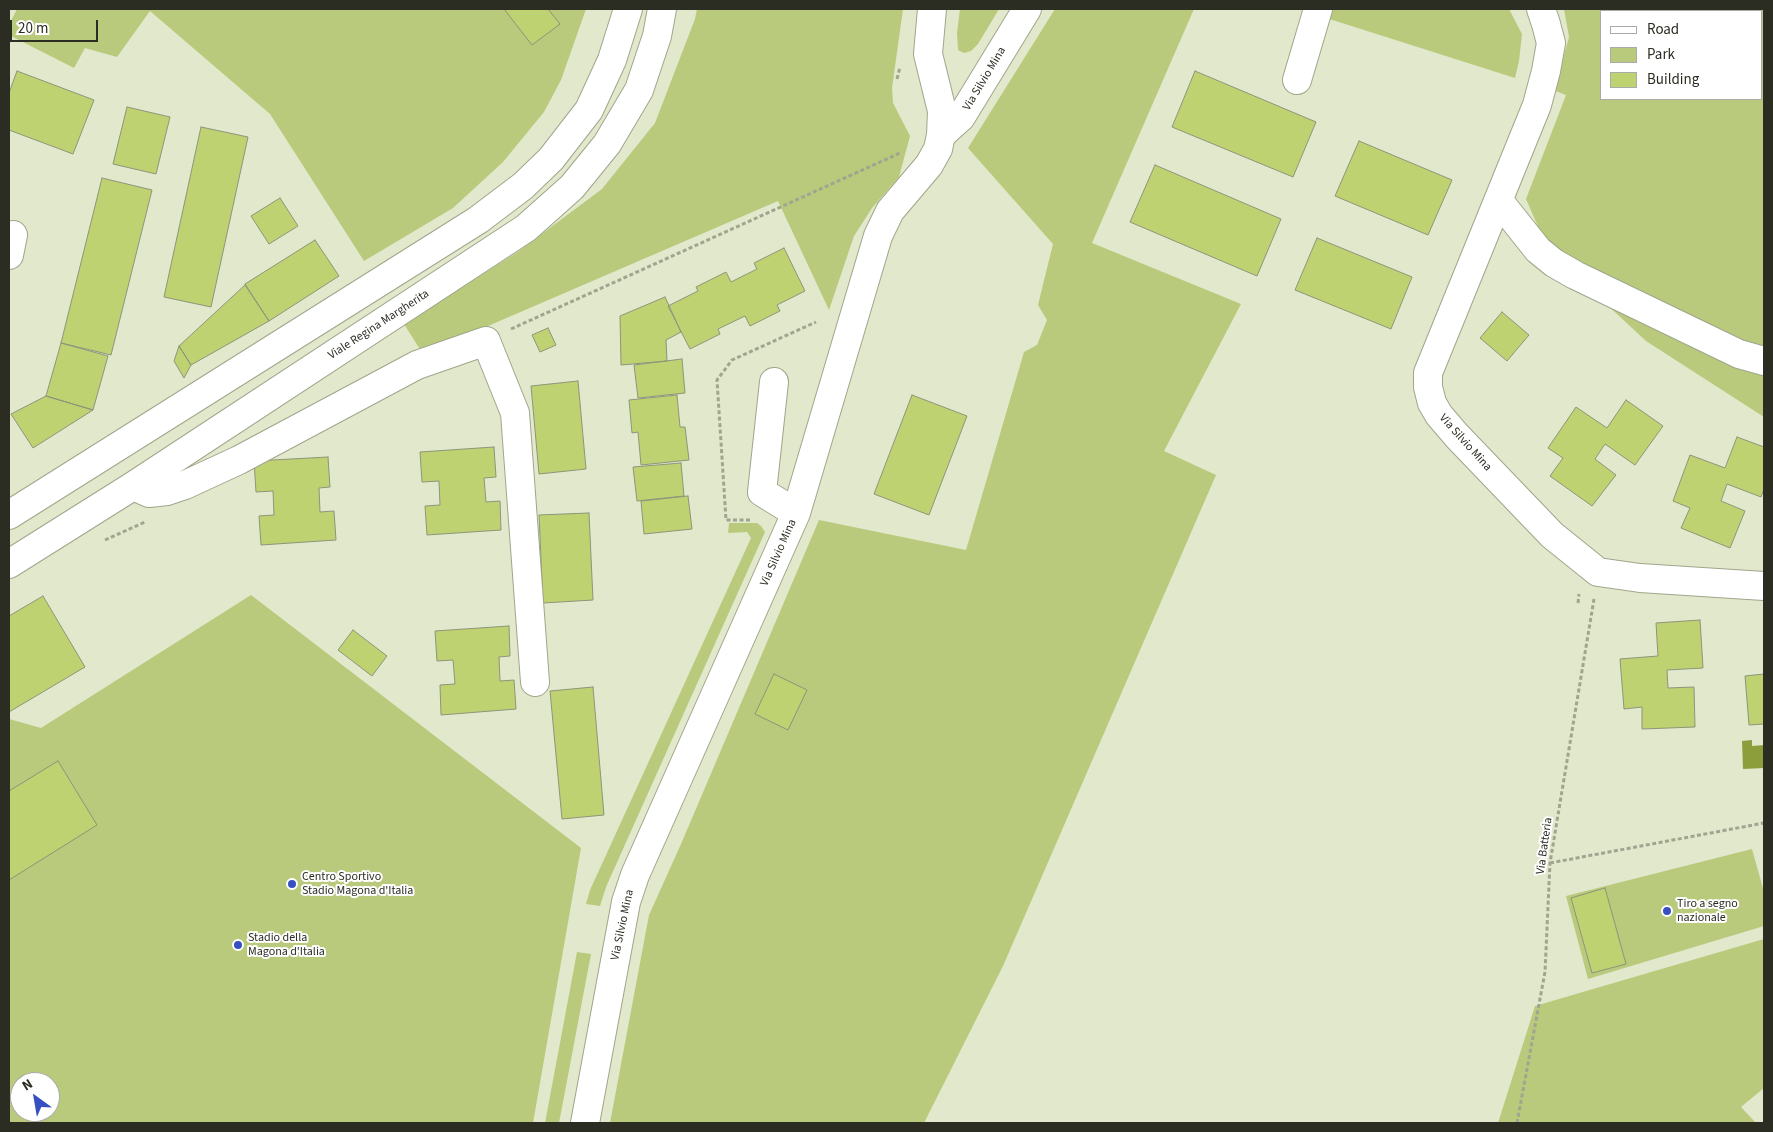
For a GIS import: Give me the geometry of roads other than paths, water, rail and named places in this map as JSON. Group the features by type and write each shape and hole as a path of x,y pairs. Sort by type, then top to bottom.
{"street":[{"path":"9,515 478,220 523,186 551,160 589,110 612,60 628,9"},
{"name":"Viale Regina Margherita","path":"9,564 133,486 526,228 572,187 607,144 639,90 657,36 662,9"},
{"path":"932,9 928,54 942,111 941,135"},
{"name":"Via Silvio Mina","path":"585,1123 626,902 635,875 796,513 878,236 890,211 929,165 938,149 941,135 961,117 1027,9"},
{"path":"1297,80 1318,9"},
{"name":"Via Silvio Mina","path":"1541,9 1551,43 1537,105 1428,373 1428,387 1432,403 1439,415 1457,436 1552,535 1598,572 1640,578 1764,586"},
{"path":"1499,201 1538,250 1554,263 1739,354 1764,360"},
{"path":"133,486 149,493 167,491 185,485 239,460 418,365 486,341 514,413 535,682"},
{"path":"774,382 762,492 796,513"},
{"path":"161,418 184,452"}],"place":[{"name":"Centro Sportivo Stadio Magona d'Italia","path":"292,884"},
{"name":"Tiro a segno nazionale","path":"1667,911"},
{"name":"Stadio della Magona d'Italia","path":"238,945"}]}
